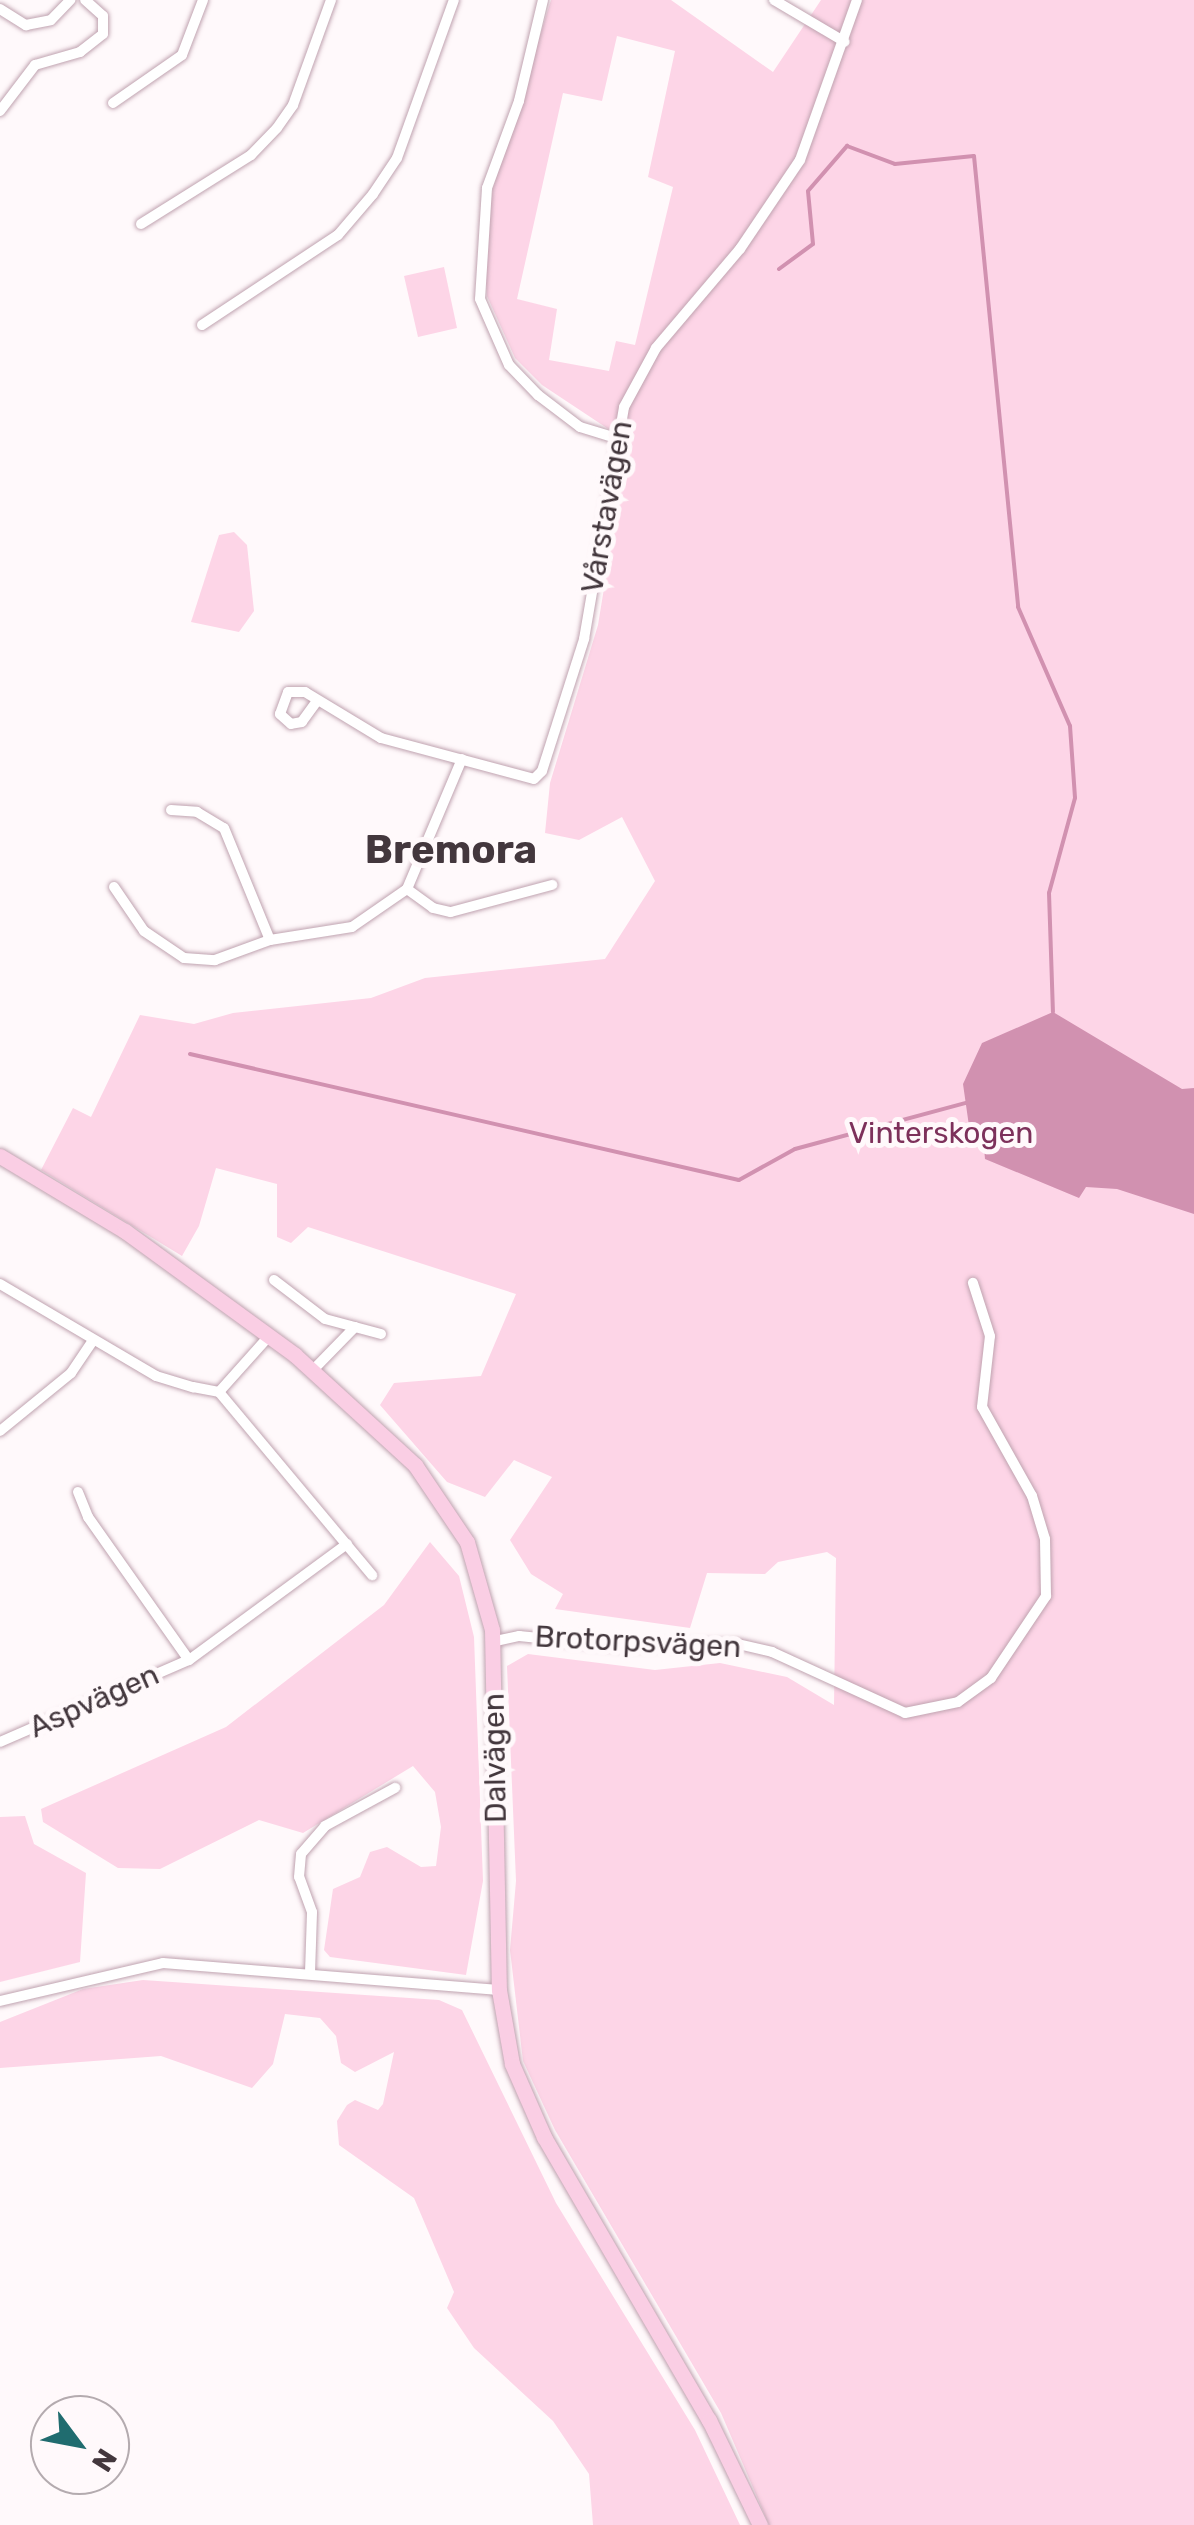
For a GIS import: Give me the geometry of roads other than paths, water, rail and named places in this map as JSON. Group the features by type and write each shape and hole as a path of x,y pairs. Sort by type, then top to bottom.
{"main road":[{"name":"Dalvägen","path":"0,1156 125,1231 270,1335 415,1465 445,1504 475,1562 492,1642 499,1990 512,2064 544,2137 709,2420 760,2525"}],"street":[{"path":"0,9 26,25 51,20 70,0"},
{"path":"0,110 35,65 80,52 103,34 103,16 85,0"},
{"path":"114,103 182,55 203,0"},
{"path":"141,224 251,155 277,128 293,105 331,0"},
{"path":"202,325 338,234 373,194 397,158 454,0"},
{"path":"543,0 519,101 487,188 480,299 509,365 538,395 580,426 617,438"},
{"path":"774,0 845,42"},
{"name":"Vårstavägen","path":"317,701 382,738 534,779 542,771 584,639 617,438 645,364 752,234 800,160 857,0"},
{"path":"114,887 144,931 184,958 215,960 270,940 352,927 407,889 462,758"},
{"path":"171,810 198,812 224,828 270,940"},
{"path":"407,889 433,908 451,912 552,884"},
{"path":"274,1280 325,1319 381,1334"},
{"path":"0,1284 156,1376 219,1392 372,1575"},
{"name":"Brotorpsvägen","path":"492,1642 518,1636 620,1646 738,1644 772,1652 904,1713 958,1702 991,1678 1046,1596 1045,1539 1032,1496 982,1407 990,1336 973,1284"},
{"path":"313,1370 356,1328"},
{"path":"219,1392 270,1335"},
{"path":"0,1431 71,1374 93,1340"},
{"name":"Aspvägen","path":"78,1492 88,1517 188,1660"},
{"name":"Aspvägen","path":"0,1742 188,1660 347,1544"},
{"path":"310,1973 312,1912 300,1877 300,1854 325,1826 395,1788"},
{"path":"0,2002 162,1962 499,1990"}],"waterway":[{"path":"779,269 813,244 808,191 847,146 895,164 974,156 1018,607 1070,726 1075,798 1049,893 1053,1012"},
{"path":"190,1054 739,1180 795,1149 966,1103"}],"district":[{"name":"Bremora","path":"451,850"}],"park label":[{"name":"Vinterskogen","path":"941,1133"}]}
